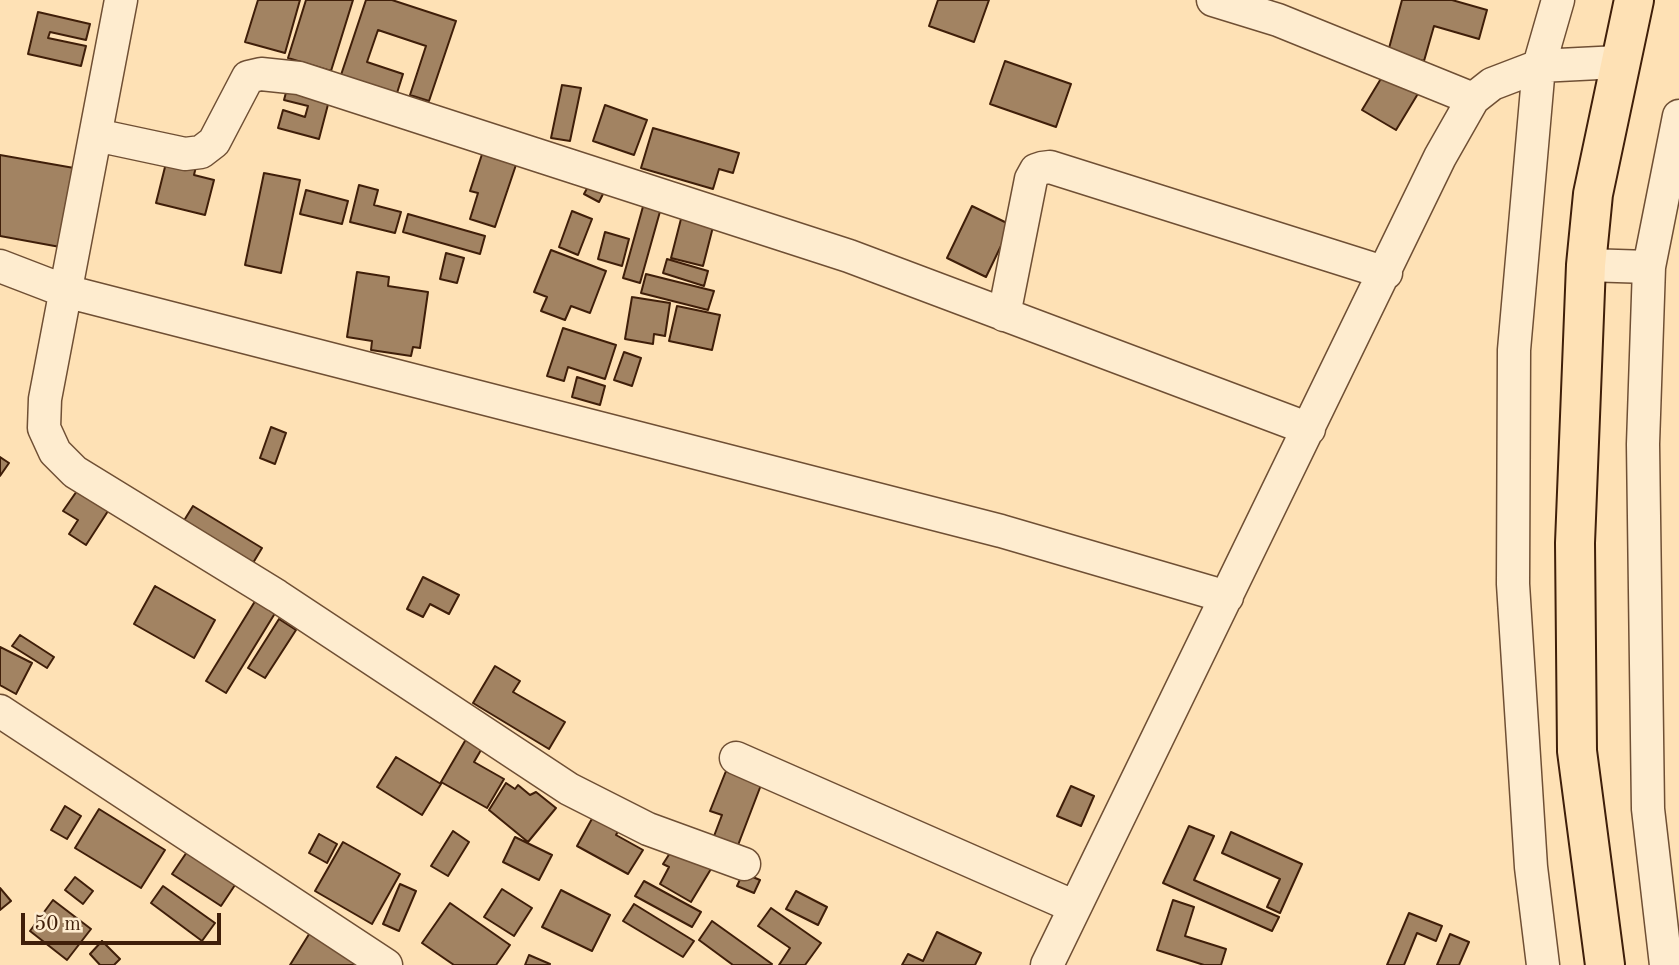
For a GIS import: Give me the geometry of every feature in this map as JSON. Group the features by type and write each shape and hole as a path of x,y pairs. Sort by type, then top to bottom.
{"highway":[{"path":"1605,965 1577,751 1575,543 1586,265 1593,194 1634,0"}],"street":[{"path":"121,0 45,399 44,428 55,452 75,472 277,596 569,789 648,829 744,864"},
{"path":"1213,0 1289,24 1473,99"},
{"path":"1543,965 1531,867 1513,583 1514,350 1539,66 1558,0"},
{"path":"1047,965 1386,273 1440,157 1473,99 1492,84 1539,66 1619,62"},
{"path":"96,135 185,154 201,152 214,142 248,77 261,74 299,78 849,256 1309,429"},
{"path":"1665,965 1648,809 1643,444 1649,267 1679,116"},
{"path":"1004,315 1031,179 1036,170 1050,167 1386,273"},
{"path":"1586,265 1649,267"},
{"path":"0,266 65,291 1001,531 1227,597"},
{"path":"0,711 386,965"},
{"path":"736,758 1076,907"}],"building":[{"path":"258,0 300,0 285,53 245,42"},
{"path":"306,0 353,0 331,71 288,58"},
{"path":"366,0 392,0 456,21 429,101 410,95 426,46 378,30 367,62 403,74 397,93 341,75"},
{"path":"938,0 989,0 974,42 929,26"},
{"path":"1402,0 1452,0 1487,10 1479,39 1434,26 1424,61 1388,52"},
{"path":"38,12 90,24 86,40 50,32 48,38 86,46 81,66 28,54"},
{"path":"1005,61 1071,84 1056,127 990,104"},
{"path":"1385,72 1419,92 1396,130 1362,110"},
{"path":"289,81 331,93 319,139 278,128 283,110 305,117 308,106 284,100"},
{"path":"562,85 581,88 570,141 551,138"},
{"path":"605,105 647,120 634,155 593,141"},
{"path":"653,128 739,153 733,173 719,169 713,189 641,168"},
{"path":"486,142 520,153 495,227 470,219 478,193 470,191"},
{"path":"0,155 74,168 60,247 0,236"},
{"path":"168,155 197,162 194,175 214,180 205,215 156,203"},
{"path":"264,173 300,180 281,273 245,265"},
{"path":"591,181 606,188 599,202 584,194"},
{"path":"359,185 378,190 374,205 401,212 395,233 350,222"},
{"path":"306,190 348,201 342,224 300,214"},
{"path":"644,203 661,208 640,283 623,278"},
{"path":"972,206 1011,225 986,277 947,258"},
{"path":"572,211 592,219 578,255 559,247"},
{"path":"408,214 485,236 480,254 403,232"},
{"path":"682,215 714,223 703,266 671,258"},
{"path":"605,232 629,239 622,266 598,259"},
{"path":"551,250 606,271 590,313 571,306 565,320 541,311 547,297 534,292"},
{"path":"446,253 464,258 457,283 440,279"},
{"path":"667,259 708,271 704,286 663,273"},
{"path":"357,272 389,277 388,286 428,292 420,348 413,347 411,356 371,350 372,341 347,337"},
{"path":"646,274 714,291 708,310 641,293"},
{"path":"632,297 670,303 665,336 654,334 653,344 625,339"},
{"path":"677,306 720,315 712,350 669,341"},
{"path":"563,328 616,345 605,379 568,367 564,381 547,376"},
{"path":"624,352 641,358 632,386 614,380"},
{"path":"577,377 605,386 600,405 572,397"},
{"path":"271,427 286,433 275,464 260,458"},
{"path":"0,457 9,463 0,476"},
{"path":"79,488 110,508 86,545 69,534 78,520 63,511"},
{"path":"193,506 262,548 250,568 180,527"},
{"path":"423,577 459,595 449,614 430,604 423,617 407,609"},
{"path":"155,586 215,620 194,658 134,624"},
{"path":"257,598 277,610 226,693 206,681"},
{"path":"279,619 296,630 265,678 248,668"},
{"path":"20,635 54,657 47,668 12,646"},
{"path":"0,647 32,663 16,694 0,685"},
{"path":"495,666 520,681 513,692 565,722 549,749 473,703"},
{"path":"472,729 488,738 474,762 504,779 487,808 441,782"},
{"path":"396,757 441,784 422,815 377,787"},
{"path":"726,771 761,785 735,853 711,844 722,815 710,811"},
{"path":"506,783 515,789 518,785 530,795 536,792 556,808 528,842 489,810"},
{"path":"1071,786 1094,796 1081,826 1057,816"},
{"path":"65,806 81,816 67,839 51,830"},
{"path":"599,806 624,820 616,835 643,850 628,874 577,846"},
{"path":"99,809 165,850 141,888 75,848"},
{"path":"1189,826 1214,836 1194,880 1279,917 1272,931 1163,883"},
{"path":"453,831 469,842 448,876 431,866"},
{"path":"1231,832 1302,864 1280,913 1267,907 1280,879 1222,853"},
{"path":"319,834 337,844 327,863 309,853"},
{"path":"515,837 552,855 539,880 503,862"},
{"path":"343,842 400,874 372,924 315,891"},
{"path":"677,842 714,864 691,902 660,884 669,867 663,864"},
{"path":"191,846 239,879 221,906 172,874"},
{"path":"743,873 760,880 754,893 737,886"},
{"path":"75,877 93,891 83,904 65,890"},
{"path":"644,881 701,912 692,927 635,896"},
{"path":"400,884 416,891 399,931 383,924"},
{"path":"163,886 215,923 202,941 151,903"},
{"path":"0,888 11,901 0,910"},
{"path":"502,889 532,908 514,936 484,917"},
{"path":"561,890 610,915 592,951 542,927"},
{"path":"796,891 827,907 818,925 786,909"},
{"path":"53,900 91,929 67,960 30,931"},
{"path":"1173,900 1194,907 1185,936 1226,949 1221,965 1204,965 1157,950"},
{"path":"450,903 510,945 496,965 454,965 422,943"},
{"path":"634,904 694,941 683,957 623,921"},
{"path":"771,908 821,943 805,965 779,965 790,948 758,926"},
{"path":"1409,913 1442,926 1436,941 1417,933 1404,965 1387,965"},
{"path":"712,921 772,964 733,965 699,940"},
{"path":"311,931 361,965 290,965"},
{"path":"937,932 981,953 975,965 902,965 908,954 923,961"},
{"path":"1450,934 1469,942 1459,965 1437,965"},
{"path":"102,941 120,959 114,965 100,965 90,954"},
{"path":"529,955 550,964 525,965"}]}
